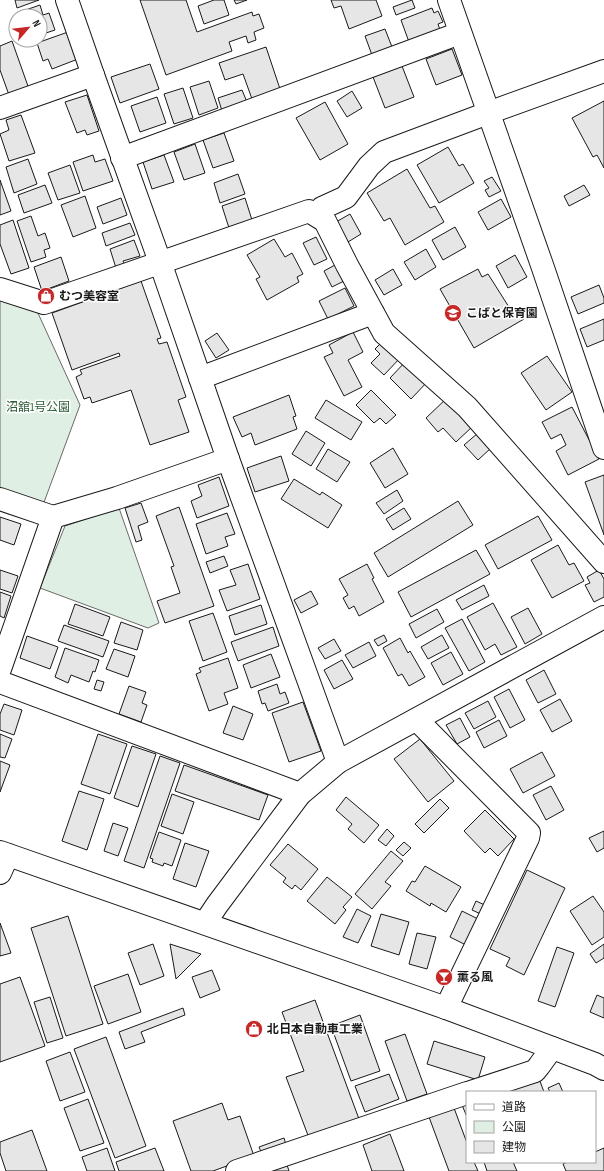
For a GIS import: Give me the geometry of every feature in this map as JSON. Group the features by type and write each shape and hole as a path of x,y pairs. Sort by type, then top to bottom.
{"street":[{"path":"67,0 228,458 338,762"},
{"path":"449,0 542,265 604,448"},
{"path":"122,158 460,33"},
{"path":"316,215 322,208 346,197 368,166 384,152 488,112 604,71"},
{"path":"0,108 93,76"},
{"path":"0,290 44,303 309,211 324,221 384,333 467,407 604,562"},
{"path":"200,378 373,313"},
{"path":"0,499 53,517 117,498 228,458"},
{"path":"0,669 53,517"},
{"path":"205,923 300,794 338,762 604,617"},
{"path":"0,682 300,794"},
{"path":"417,720 529,833 528,838 446,1008"},
{"path":"3,860 205,923 446,1008 595,1064 604,1069"},
{"path":"474,1091 535,1071 552,1048"},
{"path":"237,1171 466,1093"}],"green space":[{"name":"沼舘1号公園","path":"0,299 37,311 80,405 43,505 0,490"},
{"path":"119,508 159,623 148,628 40,588 65,526"}],"building":[{"path":"15,0 39,0 17,8"},
{"path":"140,0 186,0 197,32 252,12 253,16 259,14 264,28 254,32 256,40 248,43 246,36 229,42 232,51 166,75"},
{"path":"214,0 224,0 229,15 204,24 198,6"},
{"path":"234,0 247,0 236,4"},
{"path":"331,0 376,0 382,16 349,29 341,6 334,8"},
{"path":"412,0 415,8 396,15 393,7"},
{"path":"40,5 41,8 31,8"},
{"path":"432,8 434,13 438,11 443,22 438,24 440,30 409,42 401,20"},
{"path":"48,13 49,13 55,30 48,32"},
{"path":"385,29 392,47 372,55 365,36"},
{"path":"68,32 78,59 52,69 48,59 43,61 39,48 48,48 48,39"},
{"path":"8,43 8,48 14,48 29,89 9,95 0,70 0,46"},
{"path":"266,47 280,89 252,99 243,74 225,80 219,63"},
{"path":"452,49 462,75 436,85 426,59"},
{"path":"150,64 159,89 120,103 111,77"},
{"path":"402,66 414,97 385,108 373,77"},
{"path":"209,81 218,108 199,115 190,87"},
{"path":"183,88 193,118 174,124 164,94"},
{"path":"242,90 247,102 222,111 218,98"},
{"path":"352,91 362,108 347,117 337,101"},
{"path":"87,95 99,131 87,135 85,130 77,133 65,102"},
{"path":"157,97 166,123 140,132 131,106"},
{"path":"604,101 604,168 597,155 593,157 572,118"},
{"path":"325,102 348,144 320,160 296,118"},
{"path":"21,115 35,153 9,161 0,134 9,130 6,120"},
{"path":"224,133 234,161 213,168 203,140"},
{"path":"195,144 205,173 184,180 174,152"},
{"path":"448,147 459,166 463,164 474,183 439,203 417,165"},
{"path":"93,155 95,162 105,159 113,181 83,191 73,162"},
{"path":"164,155 174,182 152,189 143,162"},
{"path":"28,159 37,184 14,193 6,167"},
{"path":"70,165 80,193 58,200 48,173"},
{"path":"407,169 430,208 435,206 444,222 405,245 390,218 384,221 367,193"},
{"path":"238,174 245,194 220,203 214,183"},
{"path":"492,177 501,191 489,197 485,190 489,188 484,181"},
{"path":"0,180 11,211 0,215"},
{"path":"45,185 52,203 24,213 18,195"},
{"path":"584,185 590,195 569,206 564,196"},
{"path":"85,196 96,228 73,237 61,205"},
{"path":"121,198 127,215 103,224 97,207"},
{"path":"245,198 252,220 229,228 222,206"},
{"path":"501,199 511,217 488,230 478,212"},
{"path":"350,214 361,234 348,242 336,222"},
{"path":"31,216 38,236 45,233 50,248 44,250 46,257 31,262 17,221"},
{"path":"13,220 29,268 11,274 0,244 0,225"},
{"path":"130,223 135,235 106,246 102,233"},
{"path":"455,227 466,247 443,260 432,240"},
{"path":"316,237 327,259 314,265 303,243"},
{"path":"274,239 285,257 292,253 303,274 297,277 299,282 267,300 256,279 260,277 247,255"},
{"path":"134,240 140,256 123,261 125,265 116,268 110,249"},
{"path":"426,249 436,267 415,280 404,262"},
{"path":"515,255 527,277 508,288 496,266"},
{"path":"61,257 69,281 42,291 34,267"},
{"path":"335,265 344,281 332,287 324,271"},
{"path":"393,269 402,285 384,295 375,280"},
{"path":"478,269 482,277 488,274 514,315 519,313 524,319 474,348 440,289"},
{"path":"141,281 161,338 157,339 159,344 167,342 186,397 178,400 189,432 150,445 131,390 92,403 90,397 84,399 76,377 82,374 80,370 120,356 119,353 72,370 52,313"},
{"path":"599,285 604,298 604,303 578,314 571,297"},
{"path":"345,288 354,306 328,319 319,301"},
{"path":"604,319 604,340 587,347 580,329"},
{"path":"353,332 363,352 348,360 362,387 344,396 324,357 333,353 329,345"},
{"path":"217,333 229,350 216,358 205,341"},
{"path":"384,340 401,357 384,375 371,363 380,354 375,349"},
{"path":"547,356 572,392 546,410 521,373"},
{"path":"407,360 429,380 411,399 390,378"},
{"path":"371,390 396,415 386,424 380,418 374,423 356,405"},
{"path":"289,395 296,416 293,417 297,429 255,445 251,433 242,437 233,417"},
{"path":"447,398 473,426 456,442 443,428 438,432 426,418"},
{"path":"326,400 362,422 351,440 315,418"},
{"path":"572,407 599,459 568,475 556,451 566,445 561,434 551,439 542,422"},
{"path":"306,431 325,443 311,466 292,454"},
{"path":"478,433 491,448 478,460 464,445"},
{"path":"393,448 408,474 385,488 370,463"},
{"path":"328,449 350,462 337,482 316,469"},
{"path":"281,456 289,481 255,492 247,468"},
{"path":"604,475 604,535 585,482"},
{"path":"219,477 229,506 197,518 191,501 202,496 198,485"},
{"path":"294,479 320,495 322,492 342,505 328,528 281,499"},
{"path":"397,490 403,501 384,514 376,503"},
{"path":"458,501 473,525 388,577 374,553"},
{"path":"141,503 148,522 138,526 142,540 136,542 125,508"},
{"path":"179,507 214,606 165,623 157,601 180,593 171,567 174,566 156,516"},
{"path":"404,508 411,519 393,530 386,519"},
{"path":"227,513 235,534 225,537 228,546 206,554 196,524"},
{"path":"538,516 552,540 498,569 485,545"},
{"path":"0,517 21,524 14,545 0,540"},
{"path":"558,545 569,565 574,563 584,581 552,598 531,560"},
{"path":"476,550 490,574 411,617 398,592"},
{"path":"224,556 228,566 210,573 206,562"},
{"path":"248,564 260,599 227,611 219,590 236,585 230,570"},
{"path":"367,564 374,578 372,579 384,602 359,616 354,606 349,609 343,598 348,595 339,579"},
{"path":"0,570 18,576 12,593 0,589"},
{"path":"599,570 604,579 604,597 594,602 585,585 590,583 587,577"},
{"path":"484,585 489,596 462,610 456,600"},
{"path":"311,591 318,604 301,613 294,600"},
{"path":"0,592 11,596 4,618 0,616"},
{"path":"493,603 517,647 501,655 495,644 485,650 467,617"},
{"path":"75,604 110,617 103,636 68,624"},
{"path":"261,605 267,624 235,635 229,616"},
{"path":"528,608 542,634 525,644 511,617"},
{"path":"437,609 444,622 416,638 409,624"},
{"path":"213,613 227,652 203,661 189,621"},
{"path":"462,619 485,662 469,671 445,628"},
{"path":"121,622 143,630 137,650 114,643"},
{"path":"64,625 109,641 103,657 58,641"},
{"path":"273,627 279,646 238,661 231,642"},
{"path":"384,635 387,641 378,646 374,640"},
{"path":"442,635 449,648 428,659 421,647"},
{"path":"27,636 58,647 50,669 20,658"},
{"path":"400,638 408,653 410,651 425,677 409,686 402,674 398,676 383,648"},
{"path":"334,639 341,651 325,659 318,648"},
{"path":"369,642 376,656 353,668 345,655"},
{"path":"65,648 99,660 95,672 93,671 89,682 71,675 68,683 55,677"},
{"path":"114,649 135,656 128,677 106,669"},
{"path":"451,652 463,674 443,685 431,663"},
{"path":"271,654 280,677 251,688 243,665"},
{"path":"228,658 238,688 224,693 228,704 209,711 196,674 201,672 199,668"},
{"path":"342,660 353,679 334,689 324,670"},
{"path":"544,670 556,694 538,703 526,680"},
{"path":"97,680 104,682 101,691 94,689"},
{"path":"277,684 280,694 285,692 289,703 268,711 265,703 262,704 258,691"},
{"path":"129,686 146,692 142,703 147,705 141,722 119,714"},
{"path":"509,689 525,720 510,728 494,697"},
{"path":"560,699 572,721 552,732 540,710"},
{"path":"488,701 496,717 474,729 465,713"},
{"path":"303,702 321,751 289,762 272,713"},
{"path":"4,704 22,710 14,735 0,730 0,714"},
{"path":"233,706 253,714 243,740 223,733"},
{"path":"460,718 470,737 457,744 446,725"},
{"path":"499,720 507,736 484,748 476,732"},
{"path":"0,734 12,739 5,758 0,757"},
{"path":"98,734 127,744 110,794 81,784"},
{"path":"420,739 454,781 428,802 394,759"},
{"path":"132,746 156,754 138,807 114,798"},
{"path":"542,752 555,776 523,793 510,769"},
{"path":"160,756 180,763 144,868 124,861"},
{"path":"0,761 10,765 0,792"},
{"path":"184,765 268,795 259,820 175,791"},
{"path":"551,786 564,810 546,820 533,795"},
{"path":"79,791 104,799 87,850 62,841"},
{"path":"172,794 194,802 183,834 161,826"},
{"path":"346,797 379,825 364,843 348,829 352,824 336,810"},
{"path":"440,799 449,808 424,833 415,824"},
{"path":"485,810 514,839 498,856 490,848 485,853 464,831"},
{"path":"113,823 128,828 118,856 104,851"},
{"path":"387,829 394,836 386,846 378,840"},
{"path":"604,831 604,848 597,852 589,838"},
{"path":"159,832 181,840 172,866 164,863 163,866 152,862 153,859 150,858"},
{"path":"404,842 411,848 403,856 396,850"},
{"path":"185,843 209,851 196,887 173,879"},
{"path":"288,844 318,869 301,890 295,885 292,889 283,882 286,878 270,865"},
{"path":"391,851 403,861 385,882 391,886 372,909 355,894"},
{"path":"425,866 461,887 446,912 431,903 430,906 406,891 412,881 415,882"},
{"path":"527,870 565,888 524,975 506,966 510,958 490,949"},
{"path":"327,877 352,897 343,907 346,910 335,924 307,901"},
{"path":"593,896 604,912 604,937 592,945 570,911"},
{"path":"476,901 487,906 483,915 472,910"},
{"path":"357,909 371,916 358,943 343,937"},
{"path":"462,911 480,920 468,946 450,937"},
{"path":"381,914 409,922 399,955 371,946"},
{"path":"68,916 103,1024 66,1036 31,928"},
{"path":"0,923 11,953 0,956"},
{"path":"417,933 436,937 427,969 409,964"},
{"path":"153,944 164,976 140,985 128,953"},
{"path":"170,944 201,954 176,979"},
{"path":"604,944 604,958 596,963 590,954"},
{"path":"557,947 574,953 555,1007 538,1001"},
{"path":"212,970 220,990 200,998 192,977"},
{"path":"128,974 141,1012 108,1024 94,986"},
{"path":"20,977 45,1046 0,1062 0,984"},
{"path":"597,995 604,998 604,1018 590,1012"},
{"path":"50,997 63,1038 47,1043 34,1002"},
{"path":"315,1000 359,1119 309,1138 286,1077 304,1071 282,1012"},
{"path":"183,1008 185,1015 141,1032 145,1042 125,1049 119,1032"},
{"path":"360,1015 380,1071 351,1081 331,1026"},
{"path":"405,1034 427,1094 407,1101 385,1041"},
{"path":"106,1037 146,1146 115,1158 74,1049"},
{"path":"434,1041 485,1057 478,1080 427,1064"},
{"path":"70,1052 85,1092 60,1101 46,1061"},
{"path":"389,1074 399,1099 365,1112 355,1086"},
{"path":"538,1076 544,1091 498,1091"},
{"path":"559,1083 563,1091 550,1091 548,1088"},
{"path":"88,1099 104,1143 80,1151 64,1108"},
{"path":"222,1103 228,1120 240,1116 254,1156 213,1171 191,1171 173,1121"},
{"path":"466,1103 466,1115 462,1105"},
{"path":"454,1108 466,1140 466,1163 474,1163 478,1171 449,1171 429,1117"},
{"path":"32,1130 47,1171 6,1171 0,1153 0,1142"},
{"path":"390,1134 404,1171 372,1171 363,1145"},
{"path":"284,1138 286,1145 262,1154 259,1147"},
{"path":"107,1148 115,1171 87,1171 82,1157"},
{"path":"155,1148 164,1171 119,1171 116,1162"},
{"path":"604,1148 604,1171 566,1171 563,1164 565,1163 596,1163 596,1152"},
{"path":"484,1163 513,1163 517,1171 487,1171"},
{"path":"287,1165 289,1171 270,1171"}],"place":[{"name":"むつ美容室","path":"46,296"},
{"name":"こばと保育園","path":"453,313"},
{"name":"薫る風","path":"444,977"},
{"name":"北日本自動車工業","path":"254,1029"}]}
